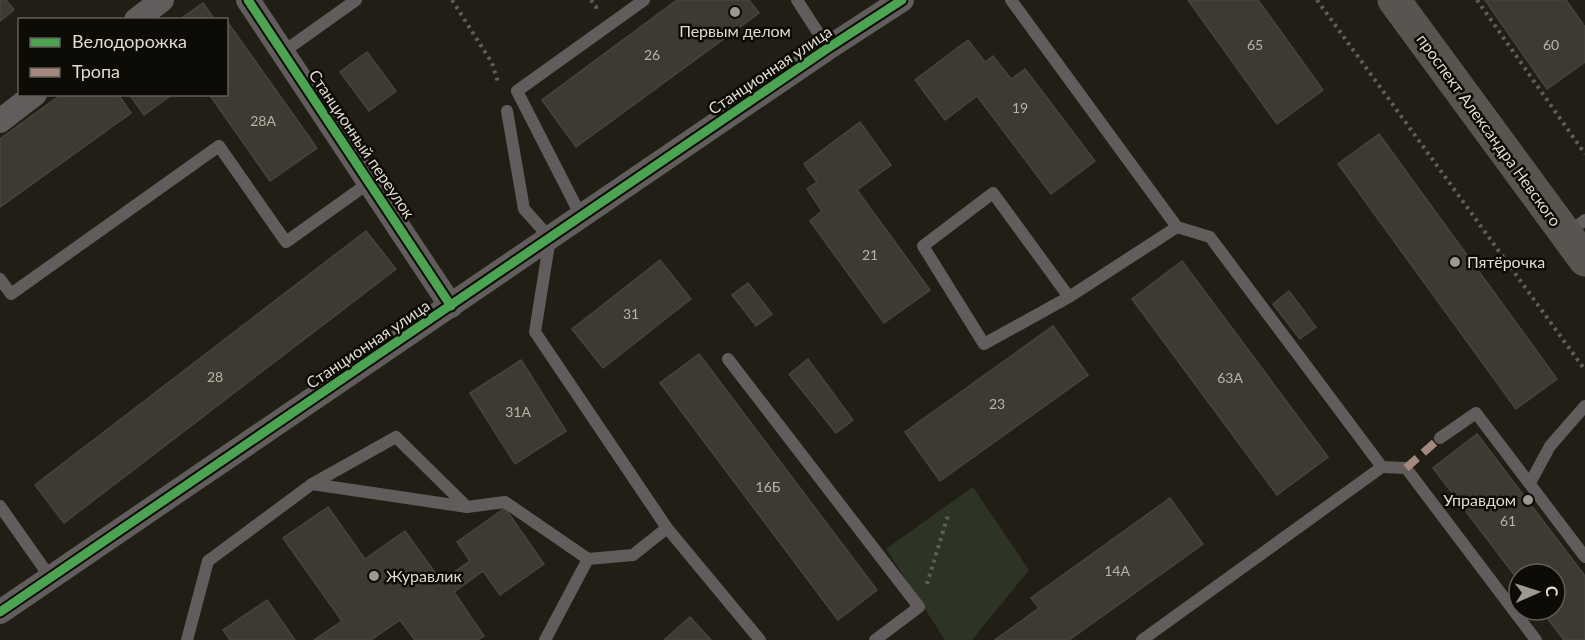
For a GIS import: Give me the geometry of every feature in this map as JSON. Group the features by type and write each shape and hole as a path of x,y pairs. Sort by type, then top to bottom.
{"main road":[{"name":"проспект Александра Невского","path":"1394,0 1579,238"}],"street":[{"path":"139,18 162,0"},
{"name":"Станционный переулок","path":"248,0 451,306"},
{"name":"Станционная улица","path":"0,612 580,216 902,0"},
{"path":"0,121 32,96"}],"lane":[{"path":"283,52 356,0"},
{"path":"580,216 517,91 644,0"},
{"path":"797,0 828,48"},
{"path":"1011,0 1177,227 1210,237 1382,467"},
{"path":"507,111 524,209 550,238 535,332 667,528 760,640"},
{"path":"0,279 11,294 219,146 286,242 370,182"},
{"path":"1069,297 993,193 923,246 984,344 1069,297 1177,227"},
{"path":"728,359 919,608 875,640"},
{"path":"1530,483 1550,446 1585,406"},
{"path":"1440,438 1476,413 1585,557"},
{"path":"187,640 208,561 312,484 396,437 467,507"},
{"path":"1142,640 1382,467 1406,468 1536,640"},
{"path":"312,484 467,507 506,502 588,559 633,555 667,528"},
{"path":"0,506 50,577"},
{"path":"545,640 588,559"}],"path":[{"path":"452,0 492,63 507,111"},
{"path":"1317,0 1585,370"},
{"path":"1477,0 1585,154"},
{"path":"919,608 949,512"}],"green space":[{"path":"973,487 1029,570 972,640 945,640 886,549"}],"building":[{"path":"0,0 6,0 14,10 0,21"},
{"path":"677,0 749,0 759,13 576,147 542,100"},
{"path":"1188,0 1258,0 1323,90 1277,124"},
{"path":"1485,0 1566,0 1585,27 1585,62 1547,89"},
{"path":"203,3 214,18 182,18"},
{"path":"228,23 317,148 270,181 210,96 228,96"},
{"path":"968,40 985,62 993,56 1011,79 1025,69 1095,161 1051,194 977,96 945,120 915,80"},
{"path":"367,52 396,91 369,111 340,72"},
{"path":"59,96 119,96 131,113 0,207 0,139"},
{"path":"130,96 170,96 144,115"},
{"path":"860,122 891,165 857,190 930,290 884,323 810,221 822,211 807,189 817,182 804,164"},
{"path":"1379,134 1557,379 1516,409 1338,164"},
{"path":"366,231 396,269 64,523 35,485"},
{"path":"660,260 691,299 603,368 572,329"},
{"path":"1182,261 1328,457 1277,495 1132,299"},
{"path":"748,283 772,314 756,326 732,295"},
{"path":"1289,291 1316,327 1300,339 1273,304"},
{"path":"1053,326 1088,375 940,481 905,432"},
{"path":"699,354 877,590 838,620 660,383"},
{"path":"808,359 853,420 836,433 789,374"},
{"path":"521,360 566,431 515,464 470,393"},
{"path":"1477,434 1585,576 1585,640 1564,640 1550,622 1567,622 1567,562 1507,562 1507,565 1433,468"},
{"path":"1170,498 1203,544 1069,640 995,640 1039,608 1031,598"},
{"name":"Журавлик","path":"328,507 365,559 405,531 441,581 470,561 457,542 505,508 544,564 500,595 483,571 454,592 484,636 478,640 415,640 400,620 371,640 314,640 342,621 283,538"},
{"path":"267,600 295,640 230,640 223,630"},
{"path":"690,617 711,640 664,640"}],"marked path":[{"path":"1406,468 1440,438"}],"cycle path":[{"path":"248,0 451,306"},
{"path":"0,612 828,48 902,0"}],"place":[{"name":"Первым делом","path":"735,12"},
{"name":"Пятёрочка","path":"1455,262"},
{"name":"Управдом","path":"1528,500"},
{"name":"Журавлик","path":"374,576"}]}
